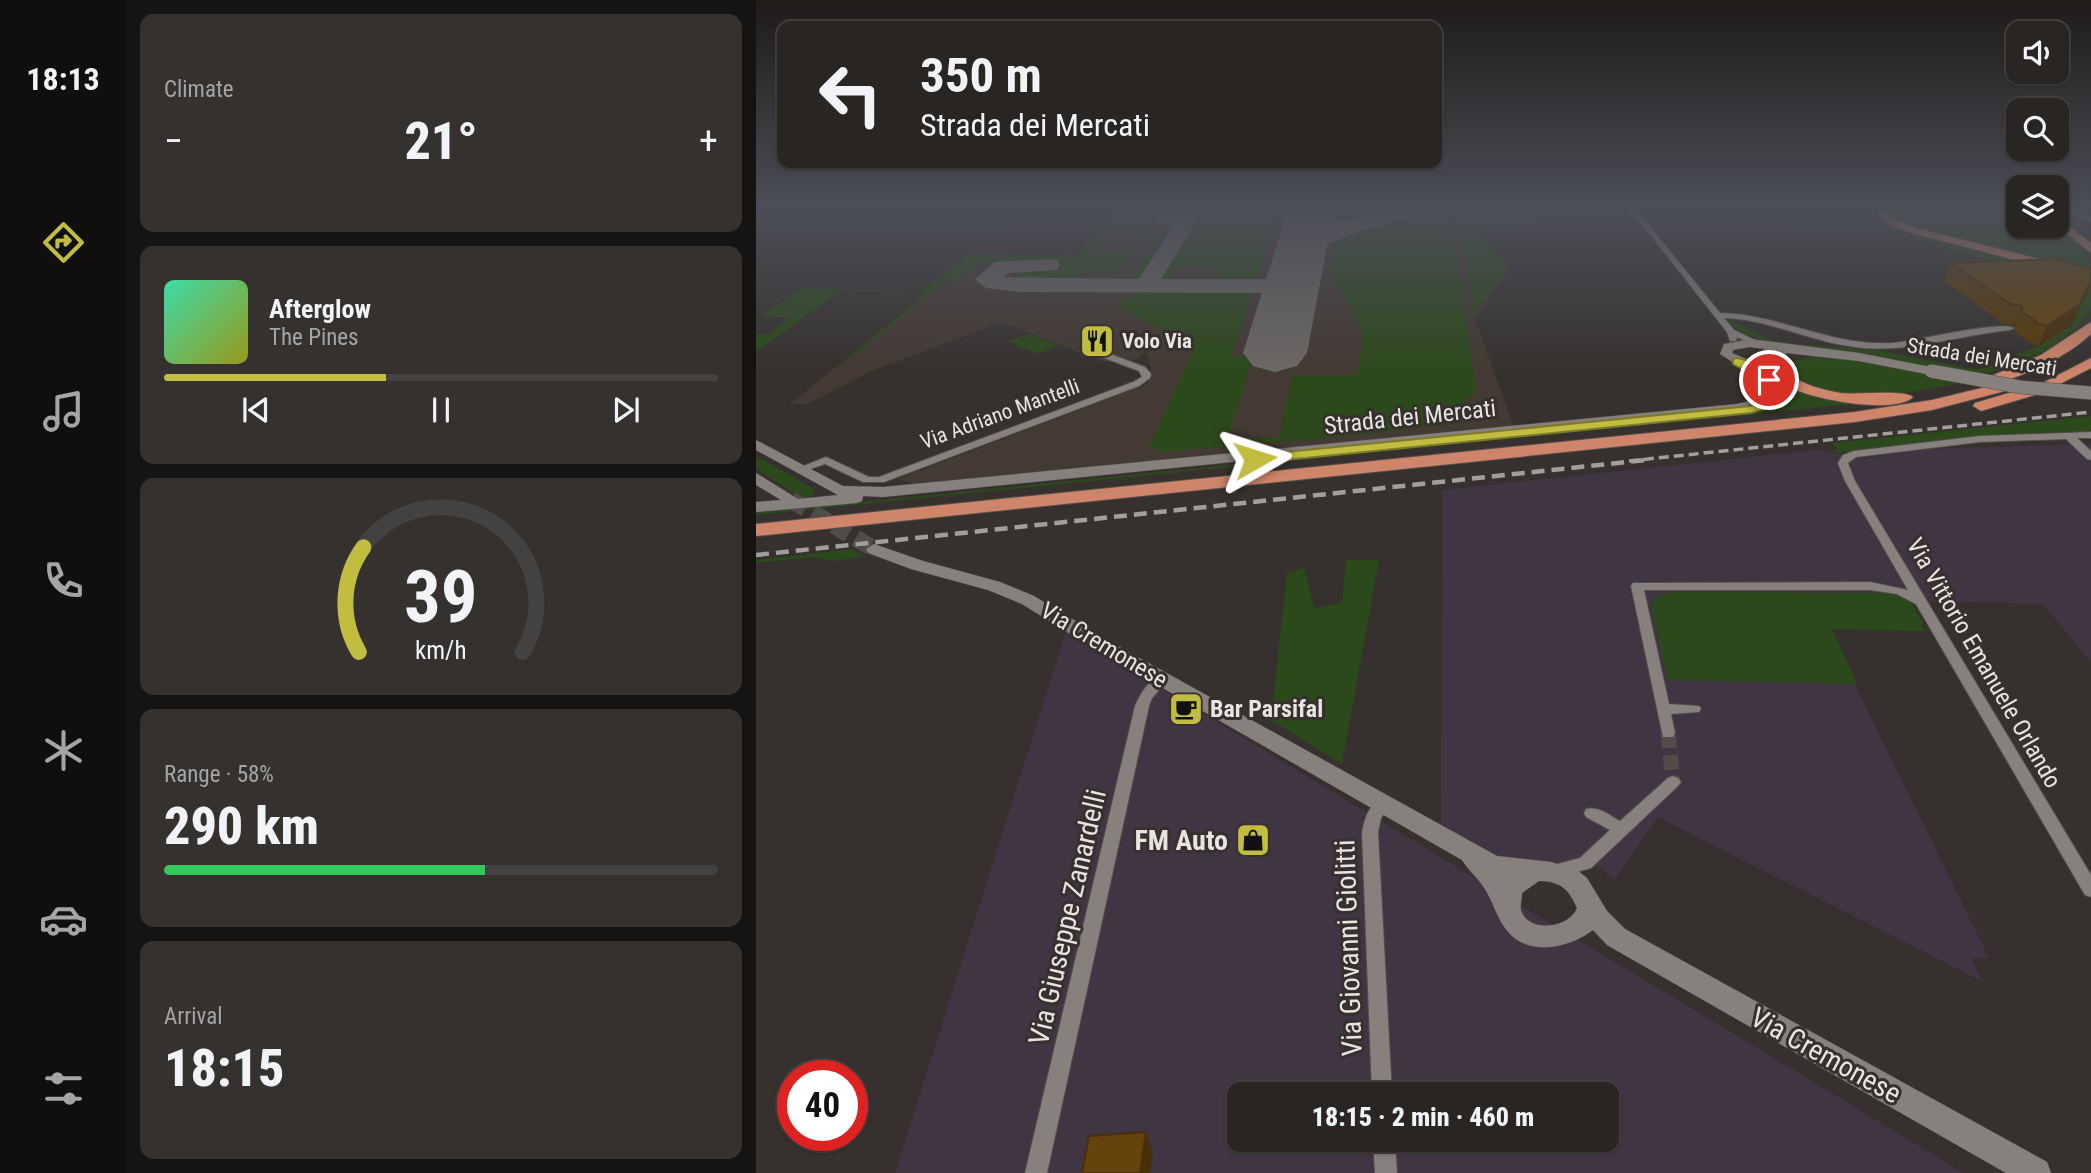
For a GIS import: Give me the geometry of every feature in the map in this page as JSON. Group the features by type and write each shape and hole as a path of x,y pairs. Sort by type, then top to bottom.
{"highway":[{"path":"2043,264 2091,276"},
{"path":"2019,388 2091,326"},
{"path":"1777,357 1779,372 1786,381 1811,391 1844,397 1899,398 2019,388 2091,343"},
{"path":"756,520 1846,410 1923,398 2019,388 2091,362"},
{"path":"756,530 1895,412 2091,375"}],"street":[{"path":"1677,264 1718,315 1732,338 1726,350 1730,358 1737,361"},
{"path":"1718,315 1742,316 1858,345 1941,339 2010,328"},
{"name":"Strada dei Mercati","path":"1732,338 1759,344 1777,357"},
{"name":"Via Adriano Mantelli","path":"795,465 826,460 865,480 880,480 1146,378 1144,371 1086,348"},
{"name":"Strada dei Mercati","path":"1737,361 1754,365 1777,357 1824,354 1860,357 2020,387 2091,393"},
{"name":"Strada dei Mercati","path":"756,507 1751,409 1772,402 1779,395 1780,387 1772,371 1777,357"},
{"name":"Strada dei Mercati","path":"756,445 840,491 883,492 1737,408 1755,405 1770,397 1774,390 1769,380 1737,361"},
{"path":"2069,436 2091,435"},
{"path":"2069,436 2091,457"},
{"name":"Via Vittorio Emanuele Orlando","path":"2069,436 1969,440 1863,452 1846,458 1843,463 1848,476 2091,890"},
{"path":"756,478 796,502 817,498 822,489 795,465"},
{"name":"Via Cremonese","path":"874,548 904,561 1012,593 1469,853"},
{"path":"1668,733 1637,586 1868,586 1900,581 1905,576 1904,570"},
{"path":"1868,586 1904,592 1918,599 1926,608"},
{"name":"Via Giuseppe Zanardelli","path":"1036,1173 1142,706 1146,696 1162,679"},
{"path":"1663,709 1694,709"},
{"path":"1508,910 1510,889 1527,874 1566,870 1585,863 1673,782"},
{"name":"Via Giovanni Giolitti","path":"1381,1082 1370,832 1373,816 1384,804"},
{"path":"1592,813 1621,829"},
{"path":"1469,853 1502,867 1565,875 1586,897 1598,918 1616,937"},
{"path":"1469,853 1491,878 1508,910 1523,929 1535,935 1616,937"},
{"path":"1563,937 1574,932 1588,913 1582,879 1585,863"},
{"name":"Via Cremonese","path":"1616,937 2036,1173"},
{"path":"1385,1152 1386,1173"}],"shaded area":[{"path":"964,264 1505,264 1509,269 1475,319 1514,427 915,485 898,479 1147,384 1152,373 1146,350 1139,359 1104,362 1001,322 874,370 807,404 790,404"},
{"path":"2091,444 2091,662 2043,604 1901,601 1827,628 1989,958 1971,958 1982,981 1658,817 1614,880 1597,865 1507,863 1441,826 1442,490 1818,450 1864,459 1919,449"},
{"path":"1066,631 1964,1173 895,1173"}],"green space":[{"path":"956,264 979,264 960,279 945,282 853,357 848,357 927,293 842,290 756,352 756,334 768,335 789,318 761,316 803,288 924,289"},
{"path":"1062,264 1124,264 1116,273 1082,273 1075,281 1028,281 1015,275 1024,267 1057,270"},
{"path":"1140,264 1157,264 1145,283 1136,282"},
{"path":"1162,264 1262,264 1256,281 1246,284 1225,284 1210,267 1176,267 1164,284 1151,281"},
{"path":"1333,264 1458,264 1476,390 1466,401 1468,414 1463,414 1469,422 1348,436 1161,452 1149,447 1192,353 1191,338 1158,328 1117,306 1117,301 1151,288 1253,289 1231,356 1253,356 1228,438 1279,438 1292,375 1358,375 1363,333 1331,273"},
{"path":"1465,264 1504,264 1507,268 1474,317"},
{"path":"2002,264 2035,264 2091,279 2091,308 2076,329 2045,351 1981,376 1773,345 1737,329 1725,317 1767,339 1795,344 1876,350 1978,370 2039,346 2072,325 2087,292 2086,288"},
{"path":"2050,264 2090,264 2091,274"},
{"path":"1029,334 1058,346 1037,354 1007,341"},
{"path":"1811,357 1850,359 1966,382 1878,395 1838,392 1791,380 1783,367 1789,362"},
{"path":"1785,384 1862,403 756,515 756,510 830,505 1748,413 1781,403 1787,394"},
{"path":"2091,416 2091,432 1978,436 1837,453 1827,451 1838,450 1832,443"},
{"path":"756,459 764,460 812,488 815,494 805,500 761,472 756,467"},
{"path":"852,549 864,556 835,561 814,557 756,563 756,560"},
{"path":"1346,560 1379,560 1342,764 1271,720 1287,573 1304,568 1314,608 1342,603"},
{"path":"1671,592 1892,593 1911,603 1923,622 1921,624 1925,631 1832,629 1857,684 1668,680 1651,606 1656,597"}],"building":[{"path":"1951,264 2073,264 2091,269 2091,280 2079,305 2047,326 2039,324 2021,311 2021,306 2010,304"},
{"path":"1146,1132 1140,1173 1082,1173 1089,1136"}],"taxiway":[{"path":"1157,286 1147,283 1159,264"},
{"path":"1049,265 1003,267 986,279 994,283 1020,285 1157,286"},
{"path":"1157,286 1264,286 1285,284 1294,278"}],"runway":[{"path":"1275,353 1297,264"}],"tunnel":[{"path":"791,500 874,549"},
{"path":"1668,733 1673,782"}],"railway":[{"path":"1629,461 2091,412"},
{"path":"756,555 1646,460"}],"place":[{"name":"Volo Via","path":"1097,341"},
{"name":"Bar Parsifal","path":"1186,709"},
{"name":"FM Auto","path":"1253,840"}],"route":[{"path":"1255,459 1751,409 1772,402 1781,393 1772,371 1777,362 1754,365 1737,361 1769,380"}]}
